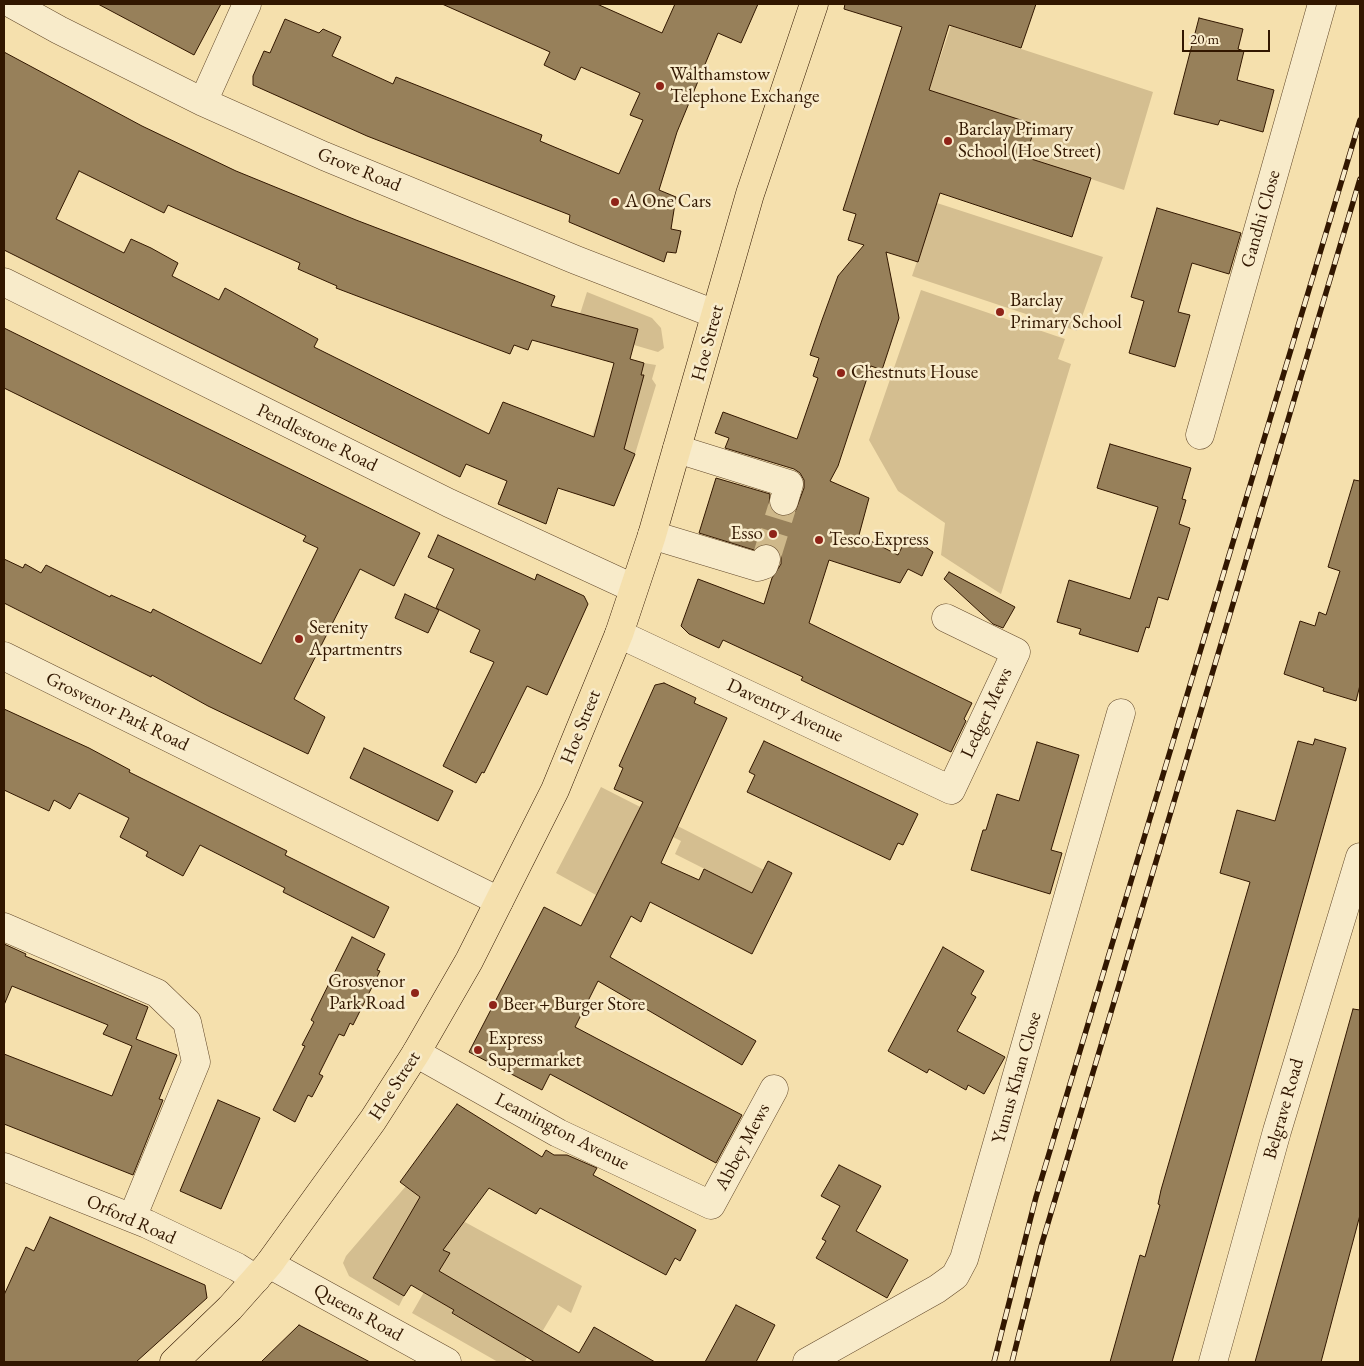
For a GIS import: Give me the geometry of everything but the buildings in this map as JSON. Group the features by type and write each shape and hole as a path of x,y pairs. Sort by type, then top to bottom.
{"main road":[{"name":"Hoe Street","path":"174,1362 230,1308 263,1271 373,1120 416,1053 469,961 555,790 619,634 652,535 750,194 814,4"}],"street":[{"name":"Grove Road","path":"12,4 59,30 203,102 324,156 586,264 715,314"},
{"path":"203,102 247,4"},
{"name":"Gandhi Close","path":"1200,435 1322,4"},
{"name":"Pendlestone Road","path":"4,282 449,504 633,588"},
{"path":"677,449 789,484 784,501"},
{"path":"652,535 758,567 764,565 766,559"},
{"name":"Ledger Mews","path":"946,618 1016,652 951,790"},
{"name":"Daventry Avenue","path":"619,634 951,790"},
{"name":"Grosvenor Park Road","path":"4,656 499,901"},
{"name":"Yunus Khan Close","path":"807,1362 938,1289 955,1276 964,1259 1121,713"},
{"name":"Belgrave Road","path":"1213,1362 1277,1131 1360,857"},
{"path":"4,927 157,993 187,1022 196,1062 132,1218"},
{"name":"Leamington Avenue","path":"416,1053 558,1133 711,1205"},
{"name":"Abbey Mews","path":"711,1205 774,1089"},
{"name":"Orford Road","path":"4,1167 132,1218 237,1266 263,1271"},
{"name":"Queens Road","path":"263,1271 447,1362"}],"shaded area":[{"path":"951,26 1153,92 1124,190 1025,157 929,90"},
{"path":"937,203 1103,257 1077,331 912,276"},
{"path":"921,290 1065,339 1058,359 1071,364 1001,594 941,555 945,523 898,491 869,440"},
{"path":"587,292 652,318 661,328 664,348 658,352 634,345 638,329 580,314"},
{"path":"644,363 656,365 652,379 656,385 635,454 592,436 604,402 644,375 641,375"},
{"path":"601,787 764,870 776,905 675,854 681,841 635,818 596,895 556,873"},
{"path":"406,1186 420,1198 374,1278 404,1296 399,1306 349,1276 343,1263 346,1256"},
{"path":"452,1215 582,1286 571,1313 558,1305 542,1332 439,1271 449,1253 434,1245"},
{"path":"424,1292 454,1310 452,1314 527,1357 525,1362 498,1362 412,1313"}],"tunnel":[{"path":"766,559 784,501"}],"railway":[{"path":"994,1362 1036,1197 1360,120"},
{"path":"1012,1362 1042,1243 1360,179"}],"place":[{"name":"Walthamstow Telephone Exchange","path":"660,86"},
{"name":"Barclay Primary School (Hoe Street)","path":"948,141"},
{"name":"A One Cars","path":"615,202"},
{"name":"Barclay Primary School","path":"1000,312"},
{"name":"Chestnuts House","path":"841,373"},
{"name":"Esso","path":"773,534"},
{"name":"Tesco Express","path":"819,540"},
{"name":"Serenity Apartmentrs","path":"299,639"},
{"name":"Grosvenor Park Road","path":"415,993"},
{"name":"Beer + Burger Store","path":"493,1005"},
{"name":"Express Supermarket","path":"478,1050"}]}
